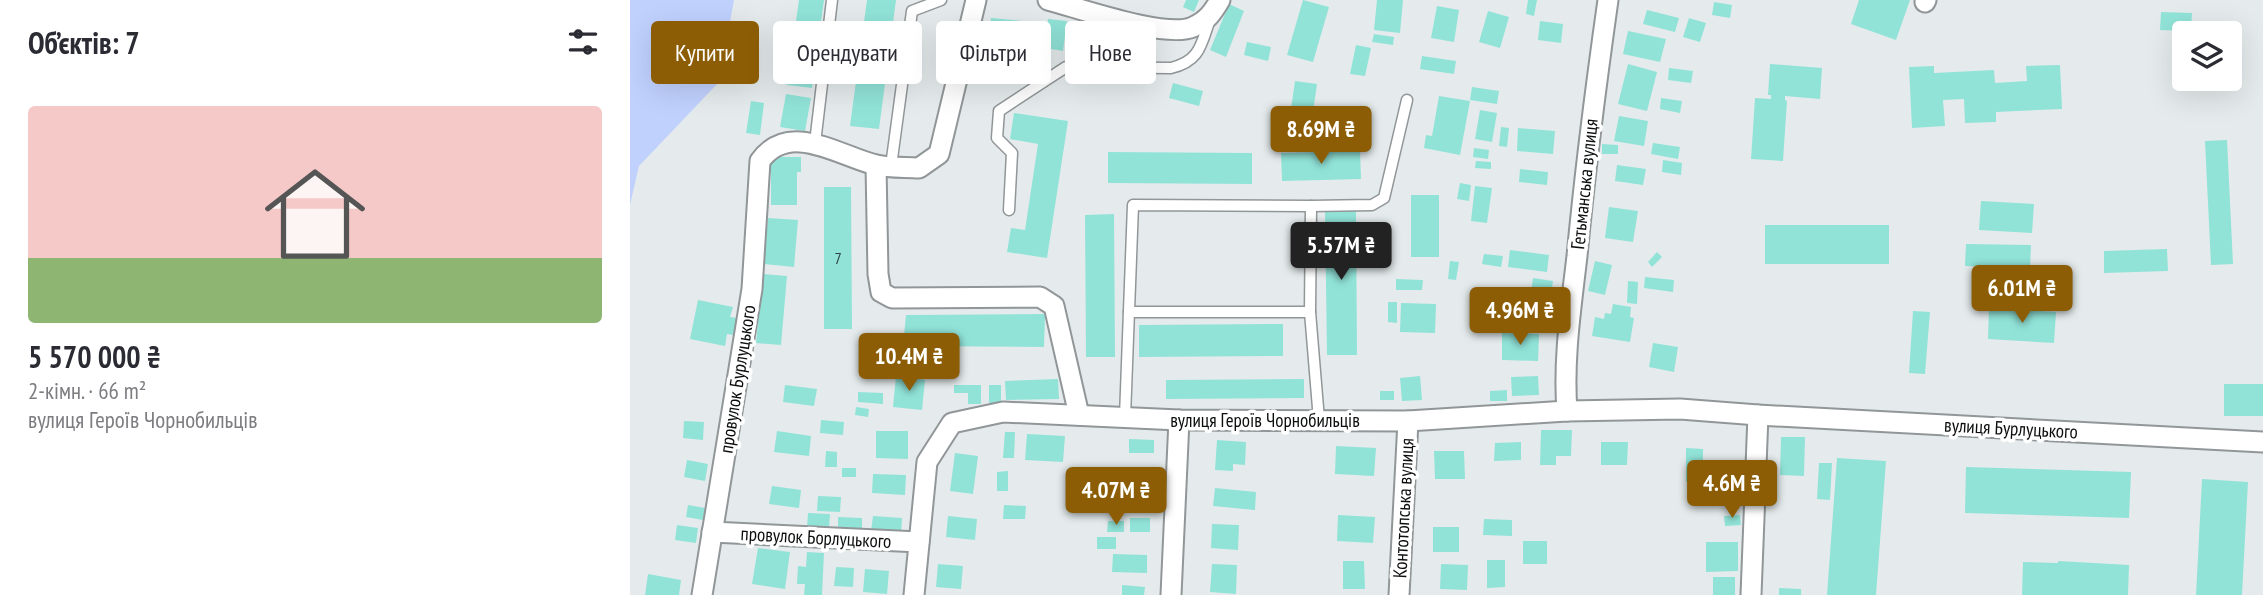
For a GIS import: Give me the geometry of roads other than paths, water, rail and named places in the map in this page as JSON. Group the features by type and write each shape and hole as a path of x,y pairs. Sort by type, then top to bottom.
{"street":[{"path":"815,143 884,165 919,168 939,154 976,0"},
{"path":"1048,0 1161,29 1192,28 1216,8"},
{"name":"Гетьманська вулиця","path":"1567,411 1565,386 1568,337 1591,117 1608,0"},
{"name":"провулок Бурлуцького","path":"702,595 752,289 760,161 768,149 782,144 815,143"},
{"path":"884,165 877,274 881,292 892,298 1040,298 1054,306 1079,415"},
{"name":"вулиця Героїв Чорнобильців","path":"914,595 928,462 952,423 1003,412 1179,420 1408,421 1567,411 1680,409 1758,415"},
{"path":"1751,595 1758,415"},
{"name":"вулиця Бурлуцького","path":"1758,415 2263,442"},
{"path":"1171,595 1179,420"},
{"name":"Контотопська вулиця","path":"1399,595 1408,421"},
{"name":"провулок Борлуцького","path":"712,532 919,542"}],"lane":[{"path":"815,143 832,0"},
{"path":"884,165 912,11 941,0"},
{"path":"1009,210 1012,153 997,138 999,111 1066,67 1171,68 1186,64 1199,53 1216,8"},
{"path":"1125,417 1133,205 1372,205 1384,198 1407,100"},
{"path":"1311,206 1310,312 1319,420"},
{"path":"1129,312 1310,312"}],"water":[{"path":"630,0 734,0 730,21 651,21 651,84 717,84 639,166 630,205"}]}
